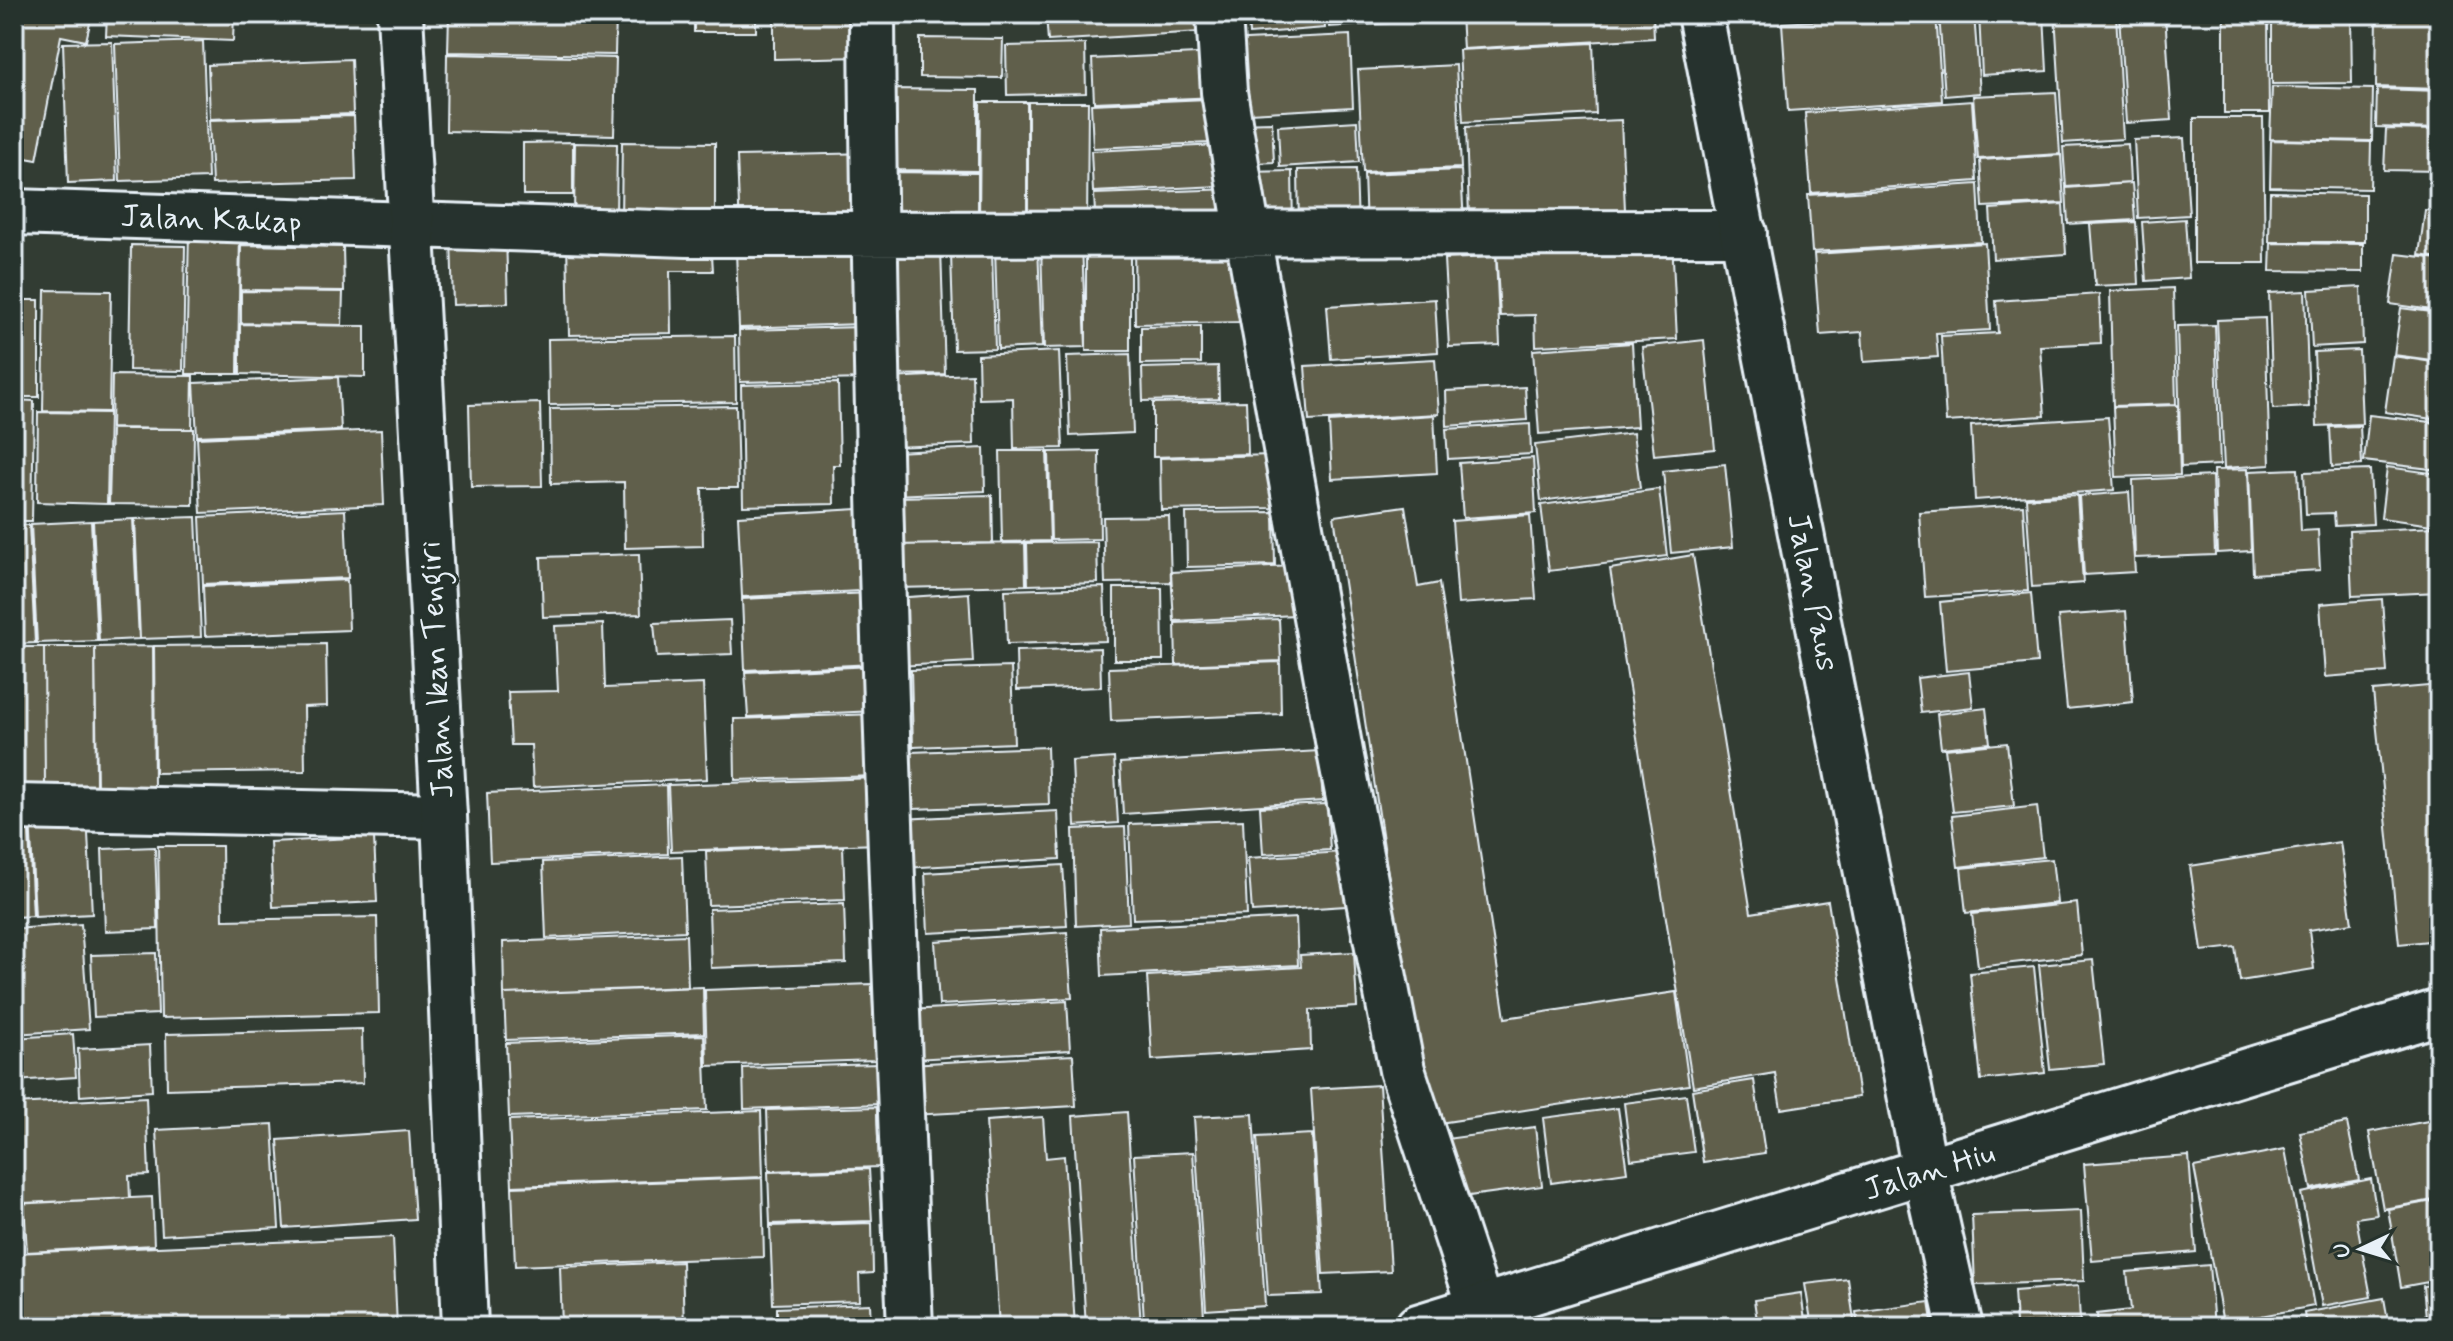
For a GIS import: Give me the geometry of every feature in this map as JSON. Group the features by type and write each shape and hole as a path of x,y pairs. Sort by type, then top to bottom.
{"street":[{"name":"Jalan Ikan Tengiri","path":"400,14 409,224 444,816 465,1327"},
{"path":"872,14 873,232 891,893 910,1327"},
{"path":"1219,14 1224,92 1248,235 1341,757 1402,1070 1483,1317"},
{"name":"Jalan Paus","path":"1700,14 1925,1171 1960,1327"},
{"name":"Jalan Kakap","path":"14,212 687,234 1744,233"},
{"path":"14,807 444,816"},
{"name":"Jalan Hiu","path":"1418,1327 1483,1317 1925,1171 2439,1012"}],"building":[{"path":"14,14 92,14 86,41 61,36 37,160 14,156"},
{"path":"107,14 234,14 233,41 106,36"},
{"path":"449,14 616,14 615,55 448,52"},
{"path":"694,14 756,14 756,32 694,32"},
{"path":"774,14 860,14 862,57 774,59"},
{"path":"907,14 1039,14 1039,22 907,19"},
{"path":"1046,14 1200,14 1201,32 1048,41"},
{"path":"1248,14 1324,14 1325,28 1249,34"},
{"path":"1328,14 1453,14 1453,19 1329,27"},
{"path":"1461,14 1653,14 1654,38 1463,49"},
{"path":"1936,14 1942,101 1788,111 1782,23"},
{"path":"1939,14 1974,14 1980,93 1945,96"},
{"path":"1979,14 2044,14 2047,71 1982,75"},
{"path":"2055,14 2116,14 2123,139 2063,143"},
{"path":"2119,14 2165,14 2172,120 2126,123"},
{"path":"2224,14 2268,14 2269,113 2224,113"},
{"path":"2272,14 2351,14 2352,83 2272,84"},
{"path":"2377,14 2439,14 2439,89 2376,87"},
{"path":"1350,35 1353,107 1231,114 1227,41"},
{"path":"920,38 1003,39 1002,78 920,77"},
{"path":"203,41 208,178 120,181 115,44"},
{"path":"112,42 117,181 68,183 63,43"},
{"path":"1593,43 1596,114 1463,122 1459,50"},
{"path":"1085,44 1086,93 1007,95 1006,46"},
{"path":"1217,53 1219,97 1094,102 1092,59"},
{"path":"447,54 616,58 614,135 446,131"},
{"path":"351,59 353,114 210,119 208,65"},
{"path":"1456,65 1461,168 1363,172 1358,70"},
{"path":"2272,87 2373,89 2372,141 2270,139"},
{"path":"889,89 978,90 978,171 889,170"},
{"path":"2377,89 2439,91 2439,129 2376,127"},
{"path":"2056,92 2060,154 1978,159 1973,96"},
{"path":"1208,99 1210,143 1093,148 1091,104"},
{"path":"1972,101 1977,181 1811,193 1805,113"},
{"path":"980,102 1027,102 1027,226 979,226"},
{"path":"1028,102 1088,102 1087,228 1028,227"},
{"path":"354,116 356,180 212,184 209,120"},
{"path":"2194,118 2263,118 2265,263 2194,263"},
{"path":"1621,120 1625,210 1469,217 1466,127"},
{"path":"1357,121 1359,162 1280,167 1278,126"},
{"path":"1272,122 1274,162 1237,164 1235,123"},
{"path":"2386,129 2439,130 2439,171 2384,170"},
{"path":"2184,138 2189,215 2138,218 2134,140"},
{"path":"2271,140 2371,142 2370,189 2270,187"},
{"path":"573,142 573,195 523,195 523,143"},
{"path":"622,142 715,143 715,222 621,221"},
{"path":"575,143 617,144 616,218 574,217"},
{"path":"2128,144 2130,183 2066,187 2063,147"},
{"path":"1219,145 1220,186 1093,192 1091,151"},
{"path":"871,153 873,229 740,232 737,156"},
{"path":"2061,155 2064,203 1983,207 1980,160"},
{"path":"1356,169 1358,227 1299,228 1298,170"},
{"path":"1461,170 1464,224 1366,228 1364,174"},
{"path":"1292,171 1293,227 1247,228 1246,172"},
{"path":"888,172 978,173 978,226 888,226"},
{"path":"2132,183 2135,220 2068,224 2066,188"},
{"path":"1978,184 1981,242 1812,252 1808,195"},
{"path":"1232,189 1234,227 1096,232 1094,194"},
{"path":"2270,192 2365,194 2365,242 2269,242"},
{"path":"2063,204 2066,254 1993,259 1990,209"},
{"path":"2425,210 2439,211 2439,258 2419,255"},
{"path":"2185,219 2189,278 2146,281 2142,222"},
{"path":"2136,222 2139,284 2095,286 2090,224"},
{"path":"189,231 240,232 238,374 186,374"},
{"path":"506,235 508,303 453,305 451,237"},
{"path":"711,239 713,271 670,271 671,333 569,335 567,241"},
{"path":"1250,239 1251,322 1135,324 1134,241"},
{"path":"1672,239 1677,339 1536,346 1535,315 1500,316 1496,248"},
{"path":"1985,243 1990,330 1936,333 1938,357 1864,362 1862,332 1820,335 1814,254"},
{"path":"2271,243 2363,244 2363,272 2270,271"},
{"path":"1082,244 1086,347 1044,348 1041,245"},
{"path":"131,245 185,246 183,371 129,370"},
{"path":"241,245 343,247 344,291 240,290"},
{"path":"1038,246 1042,347 998,349 995,247"},
{"path":"941,248 945,374 886,375 882,250"},
{"path":"860,249 862,324 739,328 736,252"},
{"path":"1086,250 1130,251 1130,351 1086,351"},
{"path":"992,252 995,349 954,350 951,254"},
{"path":"2397,254 2439,259 2439,311 2390,304"},
{"path":"1496,257 1500,345 1449,347 1444,259"},
{"path":"2361,287 2363,344 2312,347 2309,290"},
{"path":"2173,288 2176,404 2113,406 2110,291"},
{"path":"45,290 111,291 109,412 43,411"},
{"path":"241,291 343,292 342,325 241,323"},
{"path":"2305,291 2309,407 2273,409 2269,293"},
{"path":"2099,294 2101,343 2040,346 2045,416 1946,422 1941,336 1998,333 1996,301"},
{"path":"1435,299 1438,352 1331,359 1327,306"},
{"path":"14,300 39,300 39,397 14,397"},
{"path":"2401,308 2439,313 2439,361 2394,355"},
{"path":"2265,318 2270,465 2224,468 2217,320"},
{"path":"240,324 365,326 365,377 240,374"},
{"path":"2215,325 2220,465 2181,467 2177,326"},
{"path":"1201,326 1201,363 1141,364 1141,327"},
{"path":"862,327 863,379 740,382 739,330"},
{"path":"735,336 736,402 549,405 548,339"},
{"path":"1704,340 1715,449 1654,455 1642,347"},
{"path":"1632,343 1637,427 1539,434 1533,350"},
{"path":"2359,350 2362,424 2317,426 2314,352"},
{"path":"1059,351 1063,448 1014,449 1013,398 979,399 978,355"},
{"path":"1130,354 1133,433 1070,436 1067,356"},
{"path":"2393,356 2439,363 2439,420 2385,412"},
{"path":"1435,359 1439,414 1309,421 1305,366"},
{"path":"1218,366 1219,399 1143,401 1142,368"},
{"path":"972,374 974,444 890,447 888,378"},
{"path":"112,375 193,376 192,429 111,428"},
{"path":"338,377 341,430 197,436 194,383"},
{"path":"838,383 840,465 833,465 834,504 743,506 741,385"},
{"path":"1525,387 1527,420 1447,426 1446,391"},
{"path":"14,400 34,401 32,521 14,521"},
{"path":"1246,401 1248,454 1153,457 1153,403"},
{"path":"540,403 542,486 471,487 469,405"},
{"path":"2178,405 2180,475 2116,477 2113,407"},
{"path":"736,406 738,488 702,488 703,546 625,548 624,482 551,484 550,409"},
{"path":"38,412 109,413 107,504 37,502"},
{"path":"1434,415 1437,473 1332,479 1329,422"},
{"path":"2369,415 2439,423 2439,470 2364,461"},
{"path":"2108,417 2114,490 1975,500 1971,426"},
{"path":"1530,424 1531,454 1448,459 1446,429"},
{"path":"2360,426 2362,465 2332,467 2330,427"},
{"path":"111,429 194,429 193,505 109,504"},
{"path":"381,430 384,505 201,513 197,438"},
{"path":"1633,433 1640,488 1541,501 1535,445"},
{"path":"984,448 985,491 894,495 892,452"},
{"path":"1000,451 1047,451 1050,541 1002,542"},
{"path":"1099,451 1100,539 1051,540 1049,452"},
{"path":"1272,455 1273,508 1161,510 1160,458"},
{"path":"1533,458 1536,513 1463,518 1459,463"},
{"path":"1725,464 1733,547 1671,553 1663,471"},
{"path":"2387,467 2439,474 2439,526 2381,518"},
{"path":"2248,469 2251,551 2217,553 2214,470"},
{"path":"2298,469 2301,531 2318,530 2320,570 2253,574 2249,471"},
{"path":"2370,470 2373,524 2335,526 2334,513 2306,514 2304,472"},
{"path":"2212,476 2215,555 2135,558 2133,480"},
{"path":"1659,489 1667,556 1549,571 1541,505"},
{"path":"2129,492 2135,572 2084,575 2079,496"},
{"path":"992,495 993,543 896,545 895,497"},
{"path":"2077,495 2083,583 2032,587 2026,498"},
{"path":"2023,505 2028,591 1925,597 1919,512"},
{"path":"1405,506 1418,587 1439,583 1505,1018 1676,992 1689,1085 1426,1125 1334,516"},
{"path":"875,508 880,590 742,597 738,516"},
{"path":"345,510 348,578 203,584 200,517"},
{"path":"1274,512 1275,565 1187,567 1186,513"},
{"path":"1530,515 1536,599 1458,604 1452,521"},
{"path":"1169,516 1171,582 1105,583 1103,517"},
{"path":"196,517 201,637 140,639 135,519"},
{"path":"133,519 139,639 99,641 93,521"},
{"path":"91,521 97,641 37,643 31,524"},
{"path":"14,525 29,525 35,643 14,644"},
{"path":"2435,527 2439,592 2352,596 2349,531"},
{"path":"1097,542 1098,583 1028,585 1027,543"},
{"path":"1025,543 1026,585 897,588 896,545"},
{"path":"639,554 641,614 543,617 541,557"},
{"path":"1693,555 1751,913 1828,901 1859,1097 1781,1109 1775,1073 1693,1087 1610,569"},
{"path":"1293,566 1295,615 1174,621 1171,572"},
{"path":"347,580 349,630 205,636 203,586"},
{"path":"1104,587 1106,641 1007,644 1005,590"},
{"path":"1114,588 1162,588 1163,660 1114,660"},
{"path":"870,593 874,664 745,670 742,599"},
{"path":"969,593 973,662 897,666 893,598"},
{"path":"2031,593 2037,663 1946,671 1940,602"},
{"path":"2382,599 2387,672 2325,677 2320,604"},
{"path":"2126,611 2133,702 2067,709 2058,616"},
{"path":"1279,619 1281,661 1176,665 1175,623"},
{"path":"730,620 732,654 657,657 654,623"},
{"path":"603,624 605,688 703,684 707,779 533,787 531,745 511,745 508,692 558,691 555,626"},
{"path":"326,644 327,706 304,707 305,771 155,773 154,646"},
{"path":"153,646 154,788 97,788 95,647"},
{"path":"14,647 44,647 45,787 14,787"},
{"path":"44,647 95,647 96,786 45,786"},
{"path":"1100,648 1101,687 1017,690 1016,651"},
{"path":"1280,662 1281,714 1111,721 1109,668"},
{"path":"873,666 875,711 748,717 745,672"},
{"path":"1011,667 1014,743 913,747 911,670"},
{"path":"1969,672 1973,707 1921,713 1917,678"},
{"path":"2439,685 2439,940 2399,944 2373,691"},
{"path":"1986,708 1990,743 1941,748 1937,714"},
{"path":"876,714 878,776 735,780 734,719"},
{"path":"2007,743 2014,806 1953,812 1945,749"},
{"path":"1047,747 1049,804 913,809 911,752"},
{"path":"1319,751 1323,801 1123,814 1120,763"},
{"path":"1114,758 1118,823 1075,826 1072,761"},
{"path":"877,778 879,844 671,851 668,785"},
{"path":"666,785 668,854 490,862 487,793"},
{"path":"1327,804 1330,850 1263,854 1260,807"},
{"path":"2037,806 2043,857 1958,867 1952,816"},
{"path":"1058,811 1060,859 904,868 902,819"},
{"path":"14,812 28,812 33,916 14,917"},
{"path":"87,813 92,914 35,917 30,816"},
{"path":"1243,820 1247,915 1133,919 1129,824"},
{"path":"1125,827 1129,923 1076,926 1073,829"},
{"path":"374,837 377,902 273,907 270,842"},
{"path":"2340,842 2352,923 2309,930 2314,969 2240,981 2235,947 2202,951 2190,866"},
{"path":"158,846 222,846 223,920 377,917 379,1013 161,1018"},
{"path":"843,846 845,900 708,905 706,851"},
{"path":"155,847 158,929 105,931 102,849"},
{"path":"1342,852 1346,906 1252,912 1248,858"},
{"path":"682,856 685,931 546,938 543,862"},
{"path":"2052,859 2057,903 1966,913 1961,868"},
{"path":"1063,865 1067,926 928,933 925,873"},
{"path":"2077,903 2082,955 1978,967 1972,914"},
{"path":"844,904 846,963 711,968 709,909"},
{"path":"1296,918 1298,965 1102,976 1100,928"},
{"path":"81,924 89,1029 14,1034 14,929"},
{"path":"1067,932 1072,998 939,1005 935,941"},
{"path":"686,935 688,987 504,994 503,942"},
{"path":"1354,952 1357,1007 1310,1010 1311,1050 1152,1060 1147,976 1301,967 1300,955"},
{"path":"156,953 158,1014 94,1017 91,955"},
{"path":"2093,960 2104,1064 2050,1069 2039,965"},
{"path":"2034,967 2045,1073 1981,1080 1970,973"},
{"path":"872,984 875,1060 707,1066 705,990"},
{"path":"703,987 704,1033 506,1040 504,994"},
{"path":"1067,1001 1070,1050 914,1059 910,1010"},
{"path":"362,1029 363,1083 167,1089 166,1034"},
{"path":"73,1034 76,1077 14,1081 14,1038"},
{"path":"704,1035 707,1110 509,1117 506,1043"},
{"path":"150,1045 152,1091 80,1096 78,1049"},
{"path":"1073,1055 1076,1106 912,1115 909,1064"},
{"path":"878,1064 880,1104 744,1109 743,1068"},
{"path":"1754,1080 1765,1153 1703,1162 1692,1090"},
{"path":"1379,1085 1391,1271 1323,1274 1311,1089"},
{"path":"1686,1095 1694,1152 1631,1160 1624,1103"},
{"path":"146,1097 149,1175 129,1176 130,1198 14,1204 14,1104"},
{"path":"877,1107 879,1167 769,1171 767,1110"},
{"path":"1618,1108 1627,1172 1551,1183 1543,1118"},
{"path":"761,1111 763,1177 512,1186 509,1120"},
{"path":"1127,1112 1141,1327 1086,1327 1073,1116"},
{"path":"1253,1114 1265,1306 1206,1310 1194,1117"},
{"path":"1043,1117 1046,1158 1064,1156 1075,1327 999,1327 986,1121"},
{"path":"2439,1119 2439,1199 2383,1209 2369,1132"},
{"path":"2347,1123 2359,1180 2311,1189 2300,1132"},
{"path":"273,1124 279,1228 162,1235 156,1130"},
{"path":"1535,1127 1542,1186 1454,1198 1446,1139"},
{"path":"409,1131 415,1219 284,1228 278,1140"},
{"path":"1312,1134 1322,1294 1268,1296 1257,1137"},
{"path":"2285,1149 2314,1306 2223,1323 2194,1167"},
{"path":"1193,1152 1204,1317 1144,1321 1134,1155"},
{"path":"2189,1156 2196,1252 2092,1261 2084,1164"},
{"path":"869,1169 872,1221 770,1224 768,1172"},
{"path":"762,1178 764,1257 515,1266 512,1187"},
{"path":"2371,1179 2377,1215 2356,1218 2371,1297 2322,1306 2301,1193"},
{"path":"152,1197 154,1245 27,1252 24,1203"},
{"path":"2439,1200 2439,1280 2401,1287 2388,1209"},
{"path":"2081,1211 2084,1281 1975,1285 1972,1215"},
{"path":"872,1223 873,1273 859,1274 860,1301 773,1304 770,1226"},
{"path":"393,1237 397,1327 14,1327 14,1253"},
{"path":"682,1262 684,1327 562,1327 560,1267"},
{"path":"2209,1265 2214,1327 2098,1327 2097,1314 2131,1310 2127,1272"},
{"path":"1848,1279 1855,1327 1812,1327 1805,1284"},
{"path":"2439,1284 2439,1327 2427,1327 2423,1286"},
{"path":"2078,1286 2080,1320 2016,1324 2014,1291"},
{"path":"1801,1293 1806,1327 1758,1327 1754,1300"},
{"path":"2384,1298 2389,1327 2306,1327 2304,1313"},
{"path":"1929,1302 1933,1327 1858,1327 1856,1312"},
{"path":"870,1304 871,1327 777,1327 777,1308"},
{"path":"773,1320 773,1327 698,1327 697,1323"}]}
